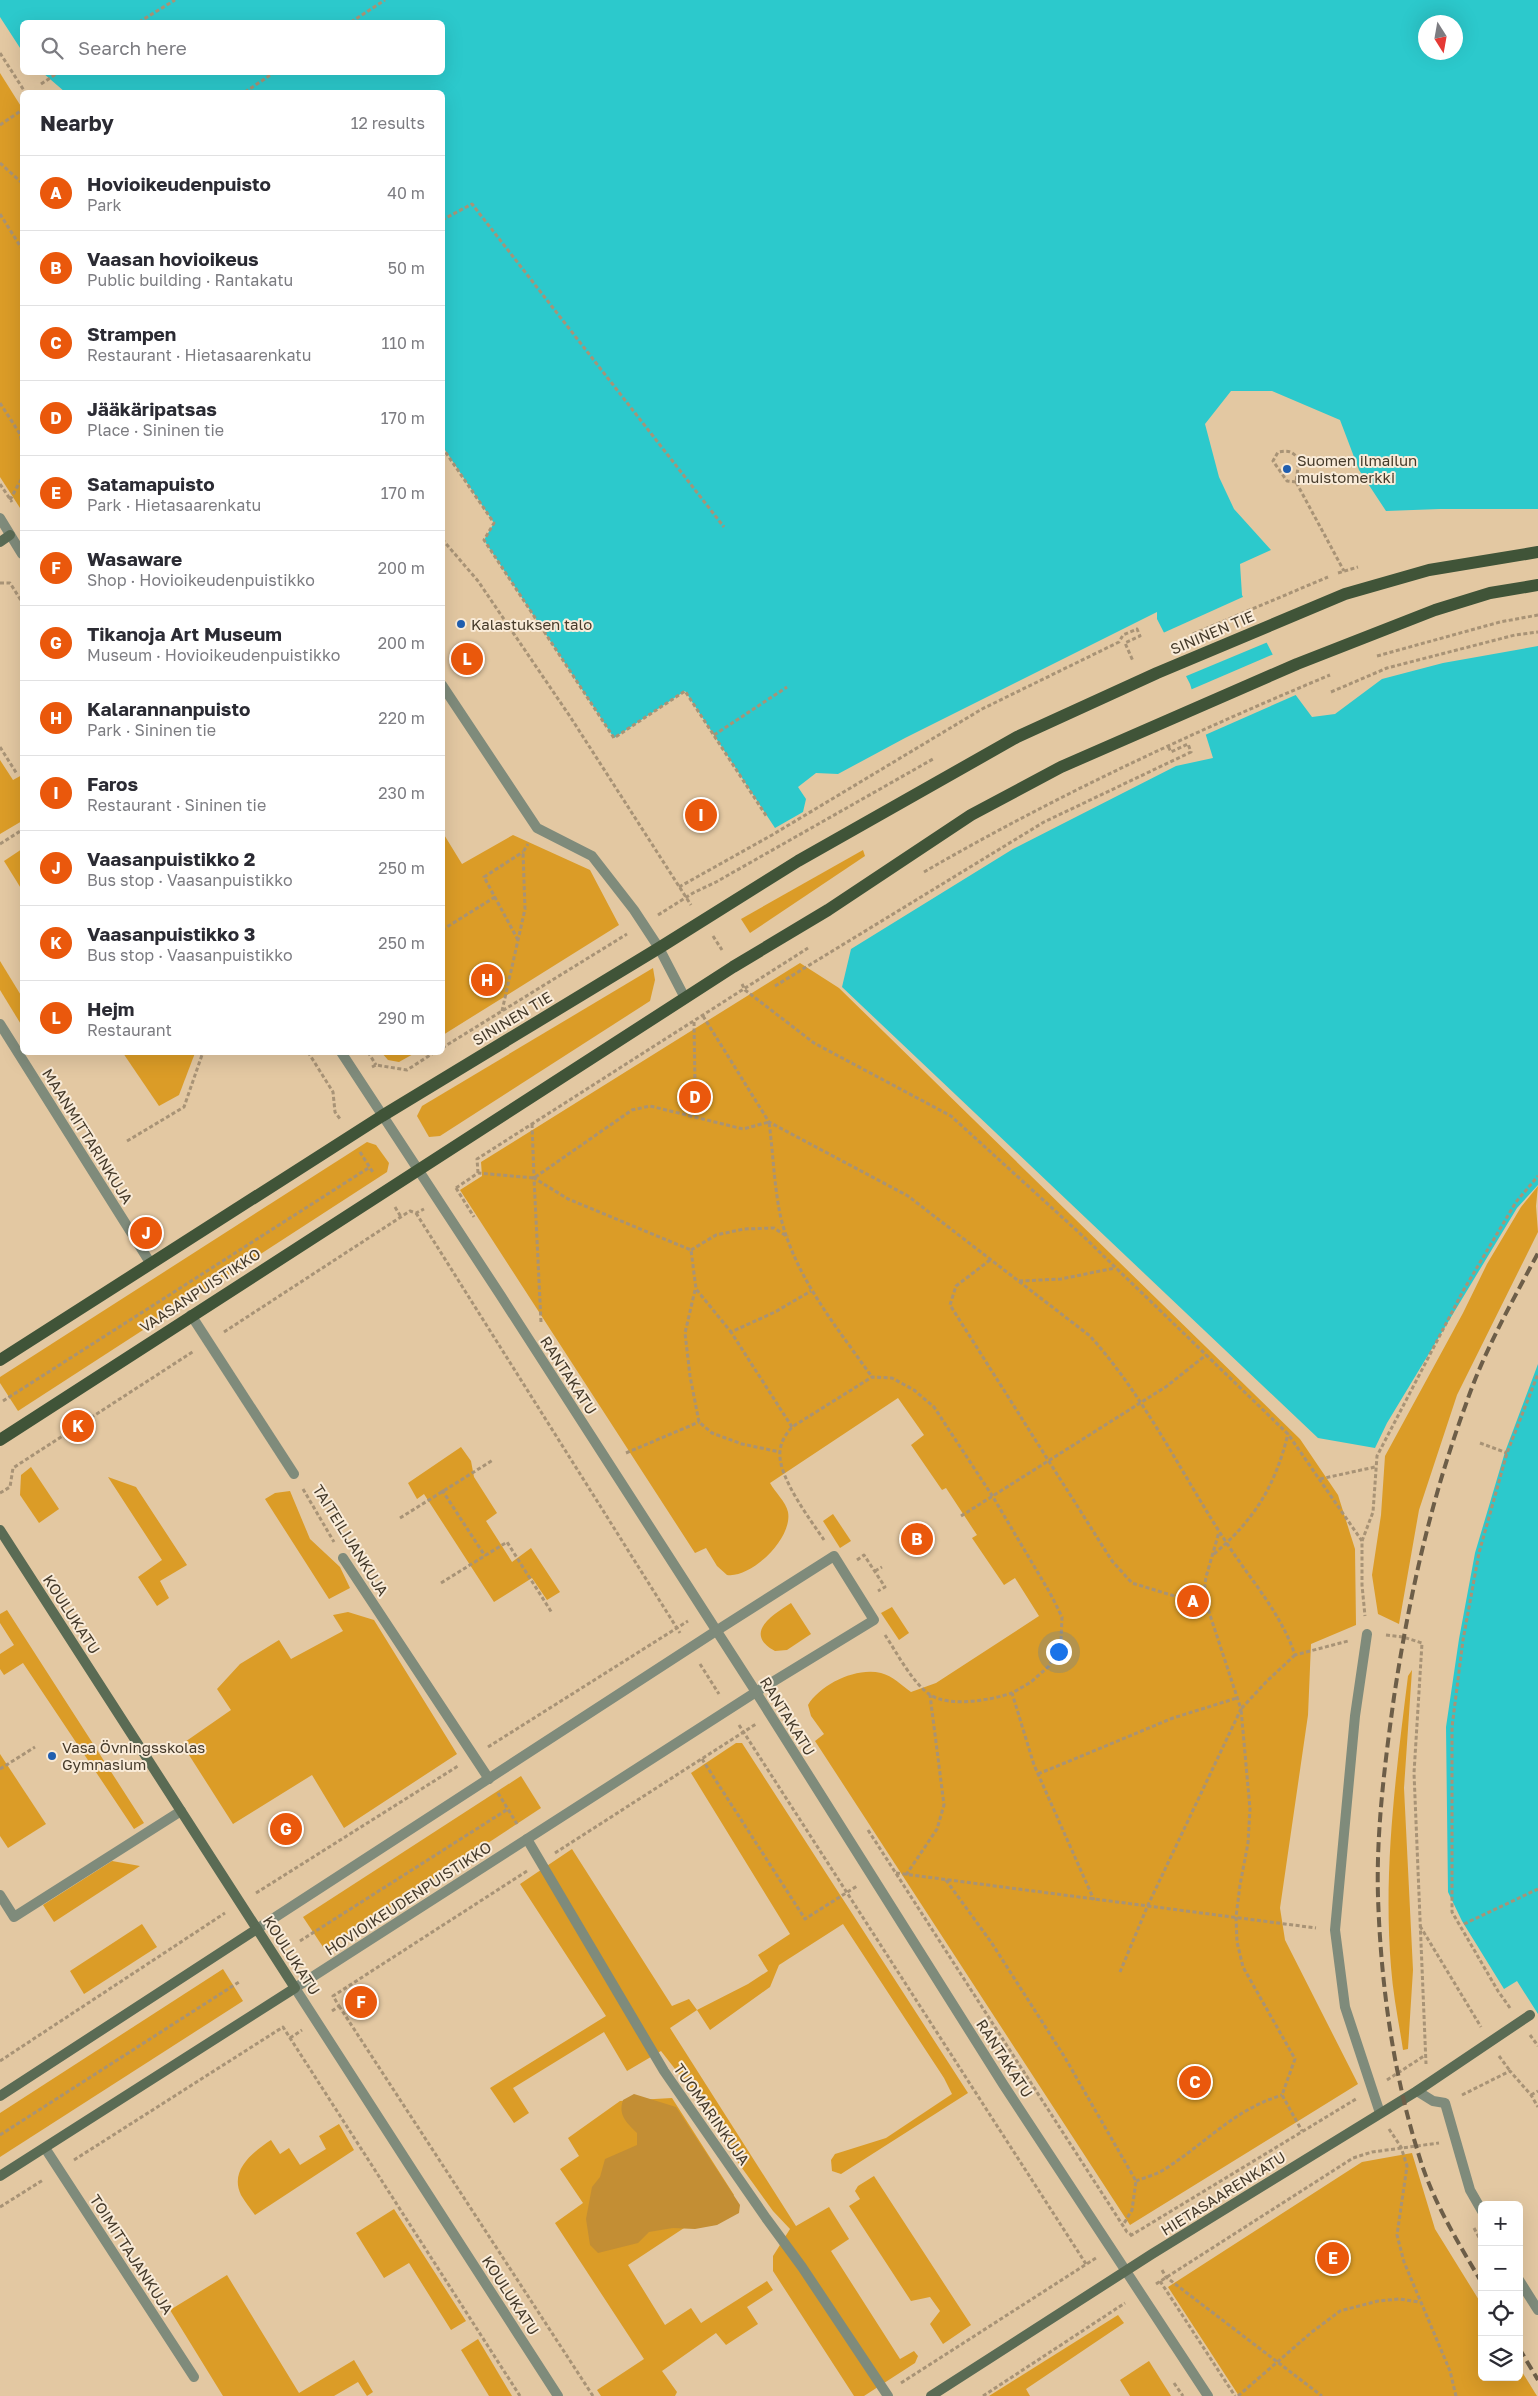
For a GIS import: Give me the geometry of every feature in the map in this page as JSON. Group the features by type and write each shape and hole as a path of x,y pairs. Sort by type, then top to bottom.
{"main road":[{"path":"0,542 10,535"},
{"name":"SININEN TIE","path":"382,1116 704,921 798,861 1017,737 1158,673 1345,594 1430,570 1538,552"},
{"path":"419,1171 733,967 828,910 971,815 1061,767 1297,664 1435,610 1490,593 1538,585"},
{"path":"0,1360 382,1116"},
{"name":"VAASANPUISTIKKO","path":"0,1440 191,1315 419,1171"},
{"name":"KOULUKATU","path":"0,1530 296,1988"},
{"path":"0,2096 257,1929"},
{"name":"HOVIOIKEUDENPUISTIKKO","path":"0,2176 296,1988"},
{"name":"HIETASAARENKATU","path":"931,2396 1152,2254 1417,2091 1530,2015"}],"street":[{"path":"0,518 20,551"},
{"path":"445,690 537,828 592,856 634,910 659,948 686,998"},
{"name":"MAANMITTARINKUJA","path":"0,1024 151,1264"},
{"name":"RANTAKATU","path":"343,1055 756,1692 1004,2084 1208,2396"},
{"path":"191,1315 294,1474"},
{"path":"257,1929 834,1556 874,1620"},
{"name":"TAITEILIJANKUJA","path":"343,1558 488,1779"},
{"name":"HOVIOIKEUDENPUISTIKKO","path":"296,1988 729,1709 874,1620"},
{"path":"1367,1634 1355,1716 1335,1930 1345,2007 1380,2113"},
{"path":"0,1895 14,1917 181,1811"},
{"name":"TUOMARINKUJA","path":"527,1839 664,2071 766,2218 802,2266 887,2394"},
{"name":"KOULUKATU","path":"296,1988 558,2396"},
{"path":"1417,2091 1433,2100 1446,2103 1470,2190 1478,2204"},
{"name":"TOIMITTAJANKUJA","path":"44,2148 194,2377"},
{"path":"1523,2286 1538,2310"}],"path":[{"path":"142,20 175,0"},
{"path":"354,20 385,0"},
{"path":"0,53 24,90"},
{"path":"41,84 54,75"},
{"path":"248,90 270,75"},
{"path":"0,125 20,111"},
{"path":"0,163 20,181"},
{"path":"445,218 472,204 724,527"},
{"path":"0,214 20,246"},
{"path":"0,403 20,432"},
{"path":"445,451 494,523 484,540 614,738 685,691 767,817"},
{"path":"1296,482 1287,481 1278,472 1273,462 1278,452 1287,451 1294,454 1299,460 1296,482 1344,571"},
{"path":"0,484 10,500 20,482"},
{"path":"445,542 478,581 554,694 679,887 704,921 745,990 814,1043 951,1116 1115,1268 1288,1434 1362,1541"},
{"path":"0,583 10,583 20,599"},
{"path":"1186,637 1268,601"},
{"path":"1368,659 1500,622 1538,615"},
{"path":"679,887 772,836 982,710 1119,642 1123,635 1138,629 1140,636 1125,643 1133,661"},
{"path":"1331,692 1387,668 1515,635 1538,632"},
{"path":"916,877 997,830 1089,783 1186,737 1332,674"},
{"path":"714,734 787,687"},
{"path":"775,986 1044,822 1191,752 1188,744 1171,752 1168,746"},
{"path":"0,747 17,774"},
{"path":"518,940 484,877 523,852 537,828"},
{"path":"0,844 20,831"},
{"path":"502,1012 525,909 523,852"},
{"path":"445,928 495,897"},
{"path":"691,1250 568,1199 534,1178 478,1173 477,1160 745,990 810,946"},
{"path":"703,1016 770,1122 780,1214 788,1238 811,1290 872,1377"},
{"path":"694,1022 695,1085"},
{"path":"127,1141 184,1107 202,1055"},
{"path":"310,1055 333,1092 335,1112"},
{"path":"370,1055 376,1065"},
{"path":"333,1092 376,1065 407,1070 431,1055"},
{"path":"534,1178 632,1110 650,1106 743,1130 770,1122 908,1196 1090,1336 1114,1363 1219,1531 1287,1631 1295,1655"},
{"path":"532,1124 541,1323"},
{"path":"3,1401 370,1167"},
{"path":"1367,1634 1362,1586 1362,1541 1373,1512 1377,1456 1463,1291 1516,1202 1538,1176"},
{"path":"401,1217 410,1211 416,1213 677,1628 1086,2264"},
{"path":"691,1250 716,1235 744,1229 774,1228 788,1238"},
{"path":"691,1250 696,1289 685,1333 690,1376 699,1422 712,1433 742,1444 780,1452"},
{"path":"991,1260 956,1286 950,1305 1051,1461 1112,1561 1132,1583 1207,1606"},
{"path":"1018,1281 1061,1279 1115,1268"},
{"path":"696,1289 731,1332 792,1427"},
{"path":"731,1332 776,1312 811,1290"},
{"path":"961,1516 1051,1461 1167,1386 1206,1355"},
{"path":"1498,1991 1452,1912 1452,1728 1463,1640 1479,1553 1507,1453 1538,1374"},
{"path":"834,1556 788,1483 780,1452 784,1438 792,1427 872,1377 892,1378 914,1390 934,1407 993,1496 1062,1617 1061,1641 1049,1666 1031,1682 1012,1693 994,1699 976,1701 945,1700 930,1695 920,1686 874,1620"},
{"path":"626,1453 699,1422"},
{"path":"1214,1554 1227,1543 1256,1510 1280,1467 1288,1434"},
{"path":"1480,1443 1507,1453"},
{"path":"400,1518 442,1490 493,1460"},
{"path":"1319,1479 1375,1468"},
{"name":"TAITEILIJANKUJA","path":"294,1474 343,1558"},
{"path":"0,1493 10,1486"},
{"path":"442,1490 485,1556"},
{"path":"1219,1531 1204,1592 1241,1709 1250,1809 1248,1843 1236,1917 1240,1959 1295,2059 1282,2094 1302,2131"},
{"path":"441,1583 507,1542 552,1613"},
{"path":"856,1561 864,1556 875,1571 885,1587 876,1592"},
{"path":"875,1571 882,1567"},
{"path":"0,2061 240,1903 703,1611"},
{"path":"1120,1972 1148,1904 1241,1709 1267,1680 1295,1655 1328,1648 1367,1634 1403,1637 1422,1643 1414,1773 1424,2056 1372,2090 1132,2235"},
{"path":"1012,1693 1038,1774 1094,1900"},
{"path":"906,1875 937,1829 944,1805 930,1695"},
{"path":"1038,1774 1173,1718 1237,1698"},
{"path":"0,1769 35,1747"},
{"path":"702,1758 805,1919 872,1876"},
{"path":"488,1779 527,1839"},
{"path":"300,1941 508,1810"},
{"path":"896,1873 1094,1900 1148,1904 1335,1930"},
{"path":"945,1880 990,1942 1064,2056 1136,2181 1132,2210 1123,2225"},
{"path":"1464,1924 1538,1888"},
{"path":"1420,1925 1490,2041 1510,2071 1538,2106"},
{"path":"0,2135 240,1982"},
{"path":"339,2006 593,2396"},
{"path":"0,2208 283,2027 520,2396"},
{"path":"1446,2103 1510,2071"},
{"path":"1531,2095 1538,2091"},
{"path":"1136,2181 1167,2168 1214,2131 1258,2102 1282,2094"},
{"path":"1380,2113 1401,2148 1407,2166 1397,2235 1404,2262 1450,2371 1456,2396"},
{"path":"983,2396 1353,2158 1401,2148 1444,2142"},
{"path":"1139,2231 1166,2277 1322,2396"},
{"path":"887,2394 1111,2248"},
{"path":"1160,2281 1236,2396 1340,2311 1378,2301 1399,2299 1420,2302"}],"shaded area":[{"path":"0,73 20,105 20,508 0,477"},
{"path":"0,760 13,780 20,776 20,822 0,834"},
{"path":"513,835 590,870 619,925 445,1034 445,836 462,864"},
{"path":"20,850 20,887 4,861"},
{"path":"863,850 865,856 750,933 741,919"},
{"path":"0,961 20,994 20,1023 0,990"},
{"path":"800,963 839,988 1300,1439 1338,1495 1355,1549 1356,1625 1311,1644 1308,1715 1280,1908 1285,1940 1358,2084 1130,2225 815,1741 824,1734 811,1716 808,1705 821,1690 830,1684 850,1675 871,1672 889,1676 911,1692 936,1683 1039,1616 1015,1578 1004,1585 972,1538 977,1535 946,1488 942,1490 911,1445 924,1435 898,1398 770,1483 787,1508 788,1523 784,1534 777,1545 758,1564 736,1575 727,1575 717,1566 706,1548 695,1553 460,1190 482,1176 481,1162"},
{"path":"653,968 655,980 650,1001 440,1136 429,1137 417,1116 422,1106"},
{"path":"124,1055 194,1055 179,1095 159,1106"},
{"path":"384,1055 411,1055 399,1062 388,1060"},
{"path":"367,1142 376,1145 389,1163 387,1172 18,1411 0,1383 0,1377"},
{"path":"1538,1186 1536,1206 1538,1232 1457,1395 1419,1510 1399,1624 1378,1614 1372,1575 1381,1515 1385,1456 1463,1313 1487,1264 1521,1207"},
{"path":"461,1447 471,1461 474,1477 497,1513 486,1521 512,1562 531,1548 560,1592 547,1600 532,1578 494,1602 424,1494 417,1499 408,1483"},
{"path":"31,1467 59,1509 39,1523 20,1495 21,1475"},
{"path":"108,1477 136,1487 187,1565 160,1581 169,1598 157,1606 138,1577 162,1560"},
{"path":"290,1491 310,1539 340,1567 350,1588 329,1599 265,1499 275,1493"},
{"path":"833,1514 851,1541 840,1548 823,1521"},
{"path":"791,1603 811,1634 787,1650 775,1651 761,1637 761,1631 764,1624 770,1618"},
{"path":"892,1607 909,1633 899,1640 881,1613"},
{"path":"7,1610 144,1823 134,1829 23,1663 4,1675 0,1669 0,1654 14,1645 0,1623 0,1614"},
{"path":"348,1612 374,1620 457,1754 344,1828 312,1775 233,1824 182,1744 231,1710 217,1689 240,1664 279,1640 291,1659 343,1631 333,1615"},
{"path":"1412,1670 1404,1788 1413,1970 1408,2049 1403,2050 1392,1977 1389,1894 1395,1785 1408,1676"},
{"path":"736,1743 742,1743 968,2093 841,2174 832,2171 831,2160 835,2154 886,2138 952,2094 944,2078 843,1924 779,1965 770,1987 710,2030 697,2010 748,1984 768,1971 758,1955 790,1934 691,1773"},
{"path":"0,1754 46,1824 8,1848 0,1836"},
{"path":"521,1776 541,1808 325,1950 303,1917"},
{"path":"572,1849 672,2006 689,1999 697,2010 670,2028 796,2226 829,2207 849,2239 831,2251 900,2359 914,2351 918,2356 915,2363 864,2396 854,2396 773,2271 773,2256 790,2229 773,2211 729,2150 700,2101 661,2051 627,2071 604,2032 513,2088 529,2113 514,2123 490,2088 606,2016 520,1884"},
{"path":"112,1861 140,1866 54,1922 43,1905"},
{"path":"142,1924 157,1947 84,1994 70,1971"},
{"path":"223,1969 243,2001 0,2157 0,2113"},
{"path":"634,2094 676,2107 740,2205 739,2213 717,2225 695,2229 673,2228 649,2232 638,2243 598,2253 590,2245 586,2219 592,2187 600,2177 605,2159 637,2145 637,2133 626,2122 622,2114 623,2100"},
{"path":"672,2098 734,2195 628,2265 665,2325 691,2308 701,2323 767,2281 773,2290 747,2307 758,2324 726,2345 716,2333 662,2371 677,2392 675,2396 601,2396 597,2390 644,2359 555,2223 583,2203 560,2169 579,2156 568,2138 620,2101"},
{"path":"339,2124 354,2150 255,2215 241,2195 238,2186 240,2170 250,2156 271,2140 280,2154 289,2148 300,2165 326,2149 319,2136"},
{"path":"1412,2153 1435,2229 1478,2299 1478,2381 1523,2381 1523,2373 1537,2396 1239,2396 1168,2287 1362,2162"},
{"path":"874,2176 971,2325 943,2344 930,2324 940,2311 930,2297 911,2301 849,2206 860,2199 855,2191 858,2186"},
{"path":"394,2209 466,2321 451,2330 409,2263 384,2278 356,2233"},
{"path":"227,2275 299,2393 354,2360 373,2392 367,2396 358,2382 334,2396 223,2396 170,2310"},
{"path":"1118,2315 1124,2323 1026,2389 1030,2396 989,2396"},
{"path":"478,2339 512,2396 489,2396 461,2350"},
{"path":"1149,2361 1171,2396 1130,2396 1120,2380"}],"water":[{"path":"0,0 1538,0 1538,509 1386,511 1359,470 1340,420 1272,391 1231,391 1205,424 1219,477 1234,509 1271,550 1240,564 1242,595 1289,686 1312,717 1335,714 1382,679 1443,663 1538,646 1538,1185 1517,1208 1387,1423 1375,1448 1318,1438 842,987 851,949 1013,849 1176,766 1213,758 1190,684 1157,619 1157,612 905,738 838,774 816,773 798,787 806,799 803,812 775,828 685,691 614,738 484,540 494,523 445,450 445,90 63,90 45,75 445,75 445,20 20,20 20,48 0,17"},
{"path":"1538,1364 1538,2014 1517,1981 1504,1989 1462,1921 1448,1892 1446,1727 1459,1639 1475,1553 1505,1452"}],"pier":[{"path":"1245,596 1268,642 1184,677 1163,633"},
{"path":"1274,654 1298,694 1205,735 1190,690"}],"railway":[{"path":"1478,2276 1435,2198 1423,2168 1404,2102 1391,2034 1382,1966 1378,1897 1378,1847 1384,1772 1394,1697 1422,1549 1453,1440 1473,1384 1499,1327 1538,1253"},
{"path":"1523,2355 1538,2380"}],"place":[{"name":"Suomen ilmailun muistomerkki","path":"1287,469"},
{"name":"Kalastuksen talo","path":"461,624"},
{"name":"Hejm","path":"467,659"},
{"name":"Faros","path":"701,815"},
{"name":"Kalarannanpuisto","path":"487,980"},
{"name":"Jääkäripatsas","path":"695,1097"},
{"name":"Vaasanpuistikko 2","path":"146,1233"},
{"name":"Vaasanpuistikko 3","path":"78,1426"},
{"name":"Vaasan hovioikeus","path":"917,1539"},
{"name":"Hovioikeudenpuisto","path":"1193,1601"},
{"name":"Vasa Övningsskolas Gymnasium","path":"52,1756"},
{"name":"Tikanoja Art Museum","path":"286,1829"},
{"name":"Wasaware","path":"361,2002"},
{"name":"Strampen","path":"1195,2082"},
{"name":"Satamapuisto","path":"1333,2258"}]}
